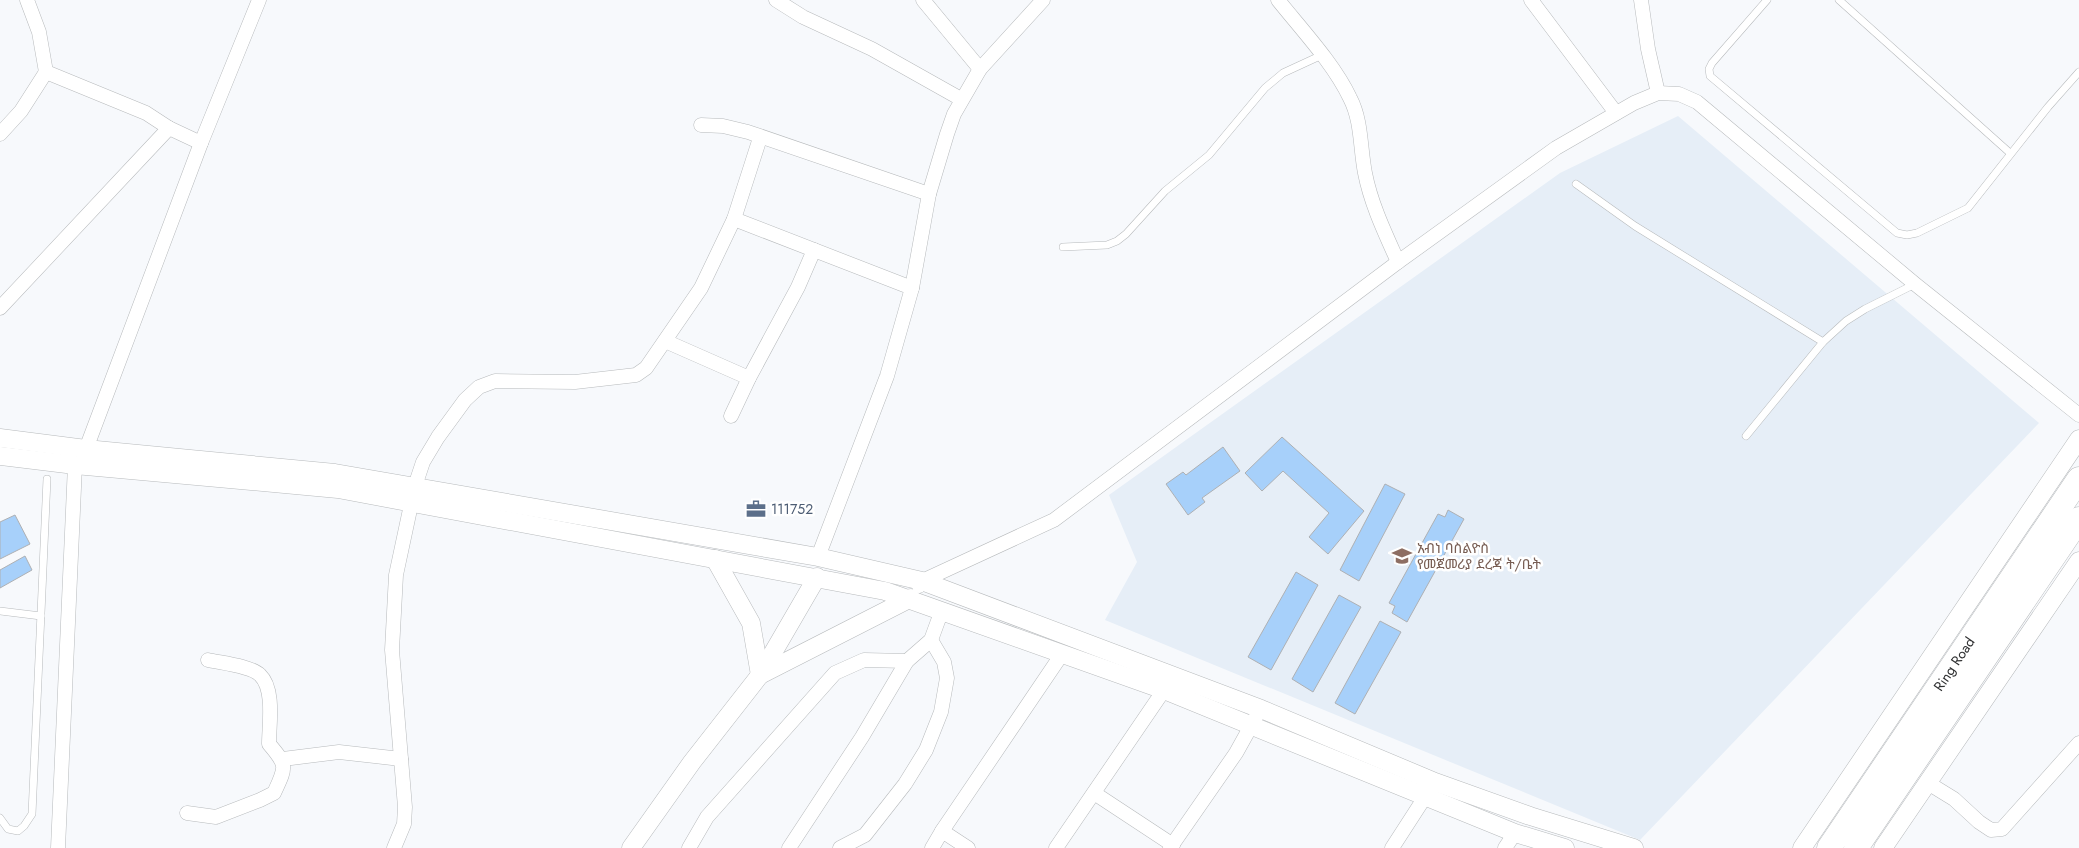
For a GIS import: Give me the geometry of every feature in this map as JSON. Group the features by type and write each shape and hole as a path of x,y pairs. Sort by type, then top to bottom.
{"highway":[{"name":"Ring Road","path":"1829,848 2079,479"},
{"name":"Ring Road","path":"1856,848 2079,518"}],"street":[{"path":"0,134 21,111 46,72 39,32 27,0"},
{"path":"86,448 201,143 259,0"},
{"path":"776,0 803,17 872,49 961,99"},
{"path":"923,0 980,69"},
{"path":"818,557 887,376 912,288 930,194 946,134 961,99 980,69 1043,0"},
{"path":"1278,0 1322,55 1350,97 1354,108 1365,173 1377,214 1398,262"},
{"path":"1531,0 1616,113"},
{"path":"1641,0 1648,49 1658,93"},
{"path":"46,72 146,113 169,128 201,143"},
{"path":"760,675 911,598 922,581 1027,534 1061,515 1398,262 1556,148 1634,103 1658,93 1679,94 1697,102 1914,284 2079,415"},
{"path":"700,125 723,126 930,194"},
{"path":"0,308 169,128"},
{"path":"394,848 404,824 405,808 392,650 396,575 415,486 423,462 438,437 465,400 479,387 495,381 575,382 636,375 646,368 701,288 734,219 760,138"},
{"path":"734,219 912,288"},
{"path":"731,416 798,286 814,250"},
{"path":"665,341 749,378"},
{"path":"0,438 335,473 818,557 922,581 1260,709 1434,782 1530,816 1634,848"},
{"path":"1802,848 2079,439"},
{"path":"0,456 75,465 338,489 885,591 911,598 1164,690 1515,833 1565,848"},
{"path":"58,848 75,465"},
{"path":"715,559 751,624 760,675"},
{"path":"1883,848 2079,561"},
{"path":"631,848 692,762 760,675 817,577"},
{"path":"789,848 862,737 907,661 931,640 942,610"},
{"path":"840,848 865,835 906,784 926,750 941,712 947,678 944,662 931,640"},
{"path":"932,848 1062,654"},
{"path":"186,812 216,818 274,793 284,772 282,759 269,744 269,696 265,682 260,675 251,670 208,660"},
{"path":"689,848 707,817 835,673 864,660 907,661"},
{"path":"1056,848 1164,690"},
{"path":"1094,793 1172,846 1236,753 1260,709"},
{"path":"1928,783 1954,800 1979,822 1992,830 1997,830 2002,828 2079,743"},
{"path":"282,759 338,752 401,759"},
{"path":"1392,848 1425,797"},
{"path":"942,831 968,848"},
{"path":"1505,848 1515,833"}],"lane":[{"path":"1766,0 1712,63 1709,69 1710,76 1898,232 1907,235 1917,233 1968,208 2010,153 2079,72"},
{"path":"1840,0 2010,153"},
{"path":"1063,247 1107,245 1122,238 1166,192 1209,155 1265,88 1283,73 1322,55"},
{"path":"1576,184 1635,226 1822,342"},
{"path":"1746,436 1822,342 1865,309 1914,284"},
{"path":"0,818 8,829 18,831 32,814 47,479"},
{"path":"0,611 41,616"}],"shaded area":[{"path":"1678,116 2039,423 1640,840 1105,620 1137,562 1109,495 1560,173"}],"building":[{"path":"1282,437 1364,511 1328,554 1309,537 1329,513 1283,471 1262,491 1245,473"},
{"path":"1223,447 1240,471 1202,498 1205,502 1188,515 1166,484 1183,472 1186,475"},
{"path":"1385,484 1405,494 1359,581 1340,570"},
{"path":"1448,510 1464,519 1407,622 1392,613 1395,606 1389,603 1438,514 1445,517"},
{"path":"15,515 30,544 0,559 0,522"},
{"path":"25,556 32,570 0,588 0,570"},
{"path":"1296,572 1318,585 1271,670 1248,657"},
{"path":"1339,595 1361,607 1313,692 1292,679"},
{"path":"1380,621 1401,632 1355,714 1335,703"}],"place":[{"name":"111752","path":"756,509"},
{"name":"አብነ ባስልዮስ የመጀመሪያ ደረጃ ት/ቤት","path":"1402,556"}]}
